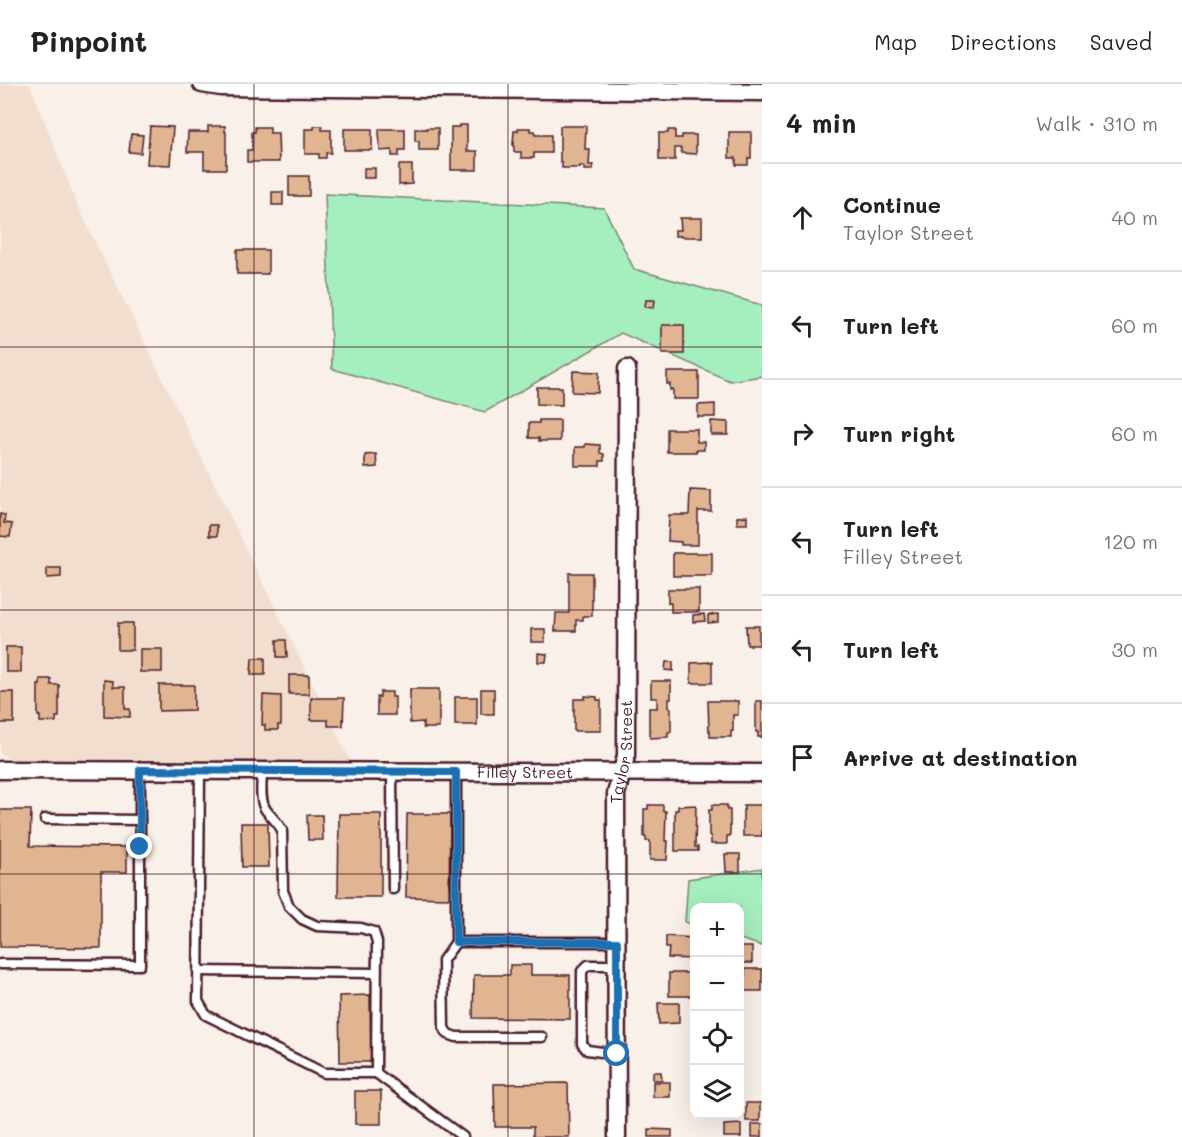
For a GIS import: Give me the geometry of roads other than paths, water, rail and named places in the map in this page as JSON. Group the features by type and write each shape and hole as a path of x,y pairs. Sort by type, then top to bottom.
{"street":[{"path":"201,84 220,87 762,92"},
{"name":"Taylor Street","path":"617,1137 616,794 626,756 627,369"},
{"name":"Filley Street","path":"0,770 762,773"}],"lane":[{"path":"0,964 140,965 140,770"},
{"path":"200,770 198,1001 206,1015 324,1073 376,1073 463,1137"},
{"path":"262,771 262,802 282,830 283,891 289,906 302,919 317,926 362,928 374,932 377,942 376,1073"},
{"path":"392,772 393,889"},
{"path":"456,772 456,942 443,960 444,1028 448,1034 456,1037 542,1037"},
{"path":"45,819 140,820"},
{"path":"456,942 617,942"},
{"path":"617,965 588,965 582,971 582,1044 587,1050 617,1054"},
{"path":"198,971 376,973"}]}
